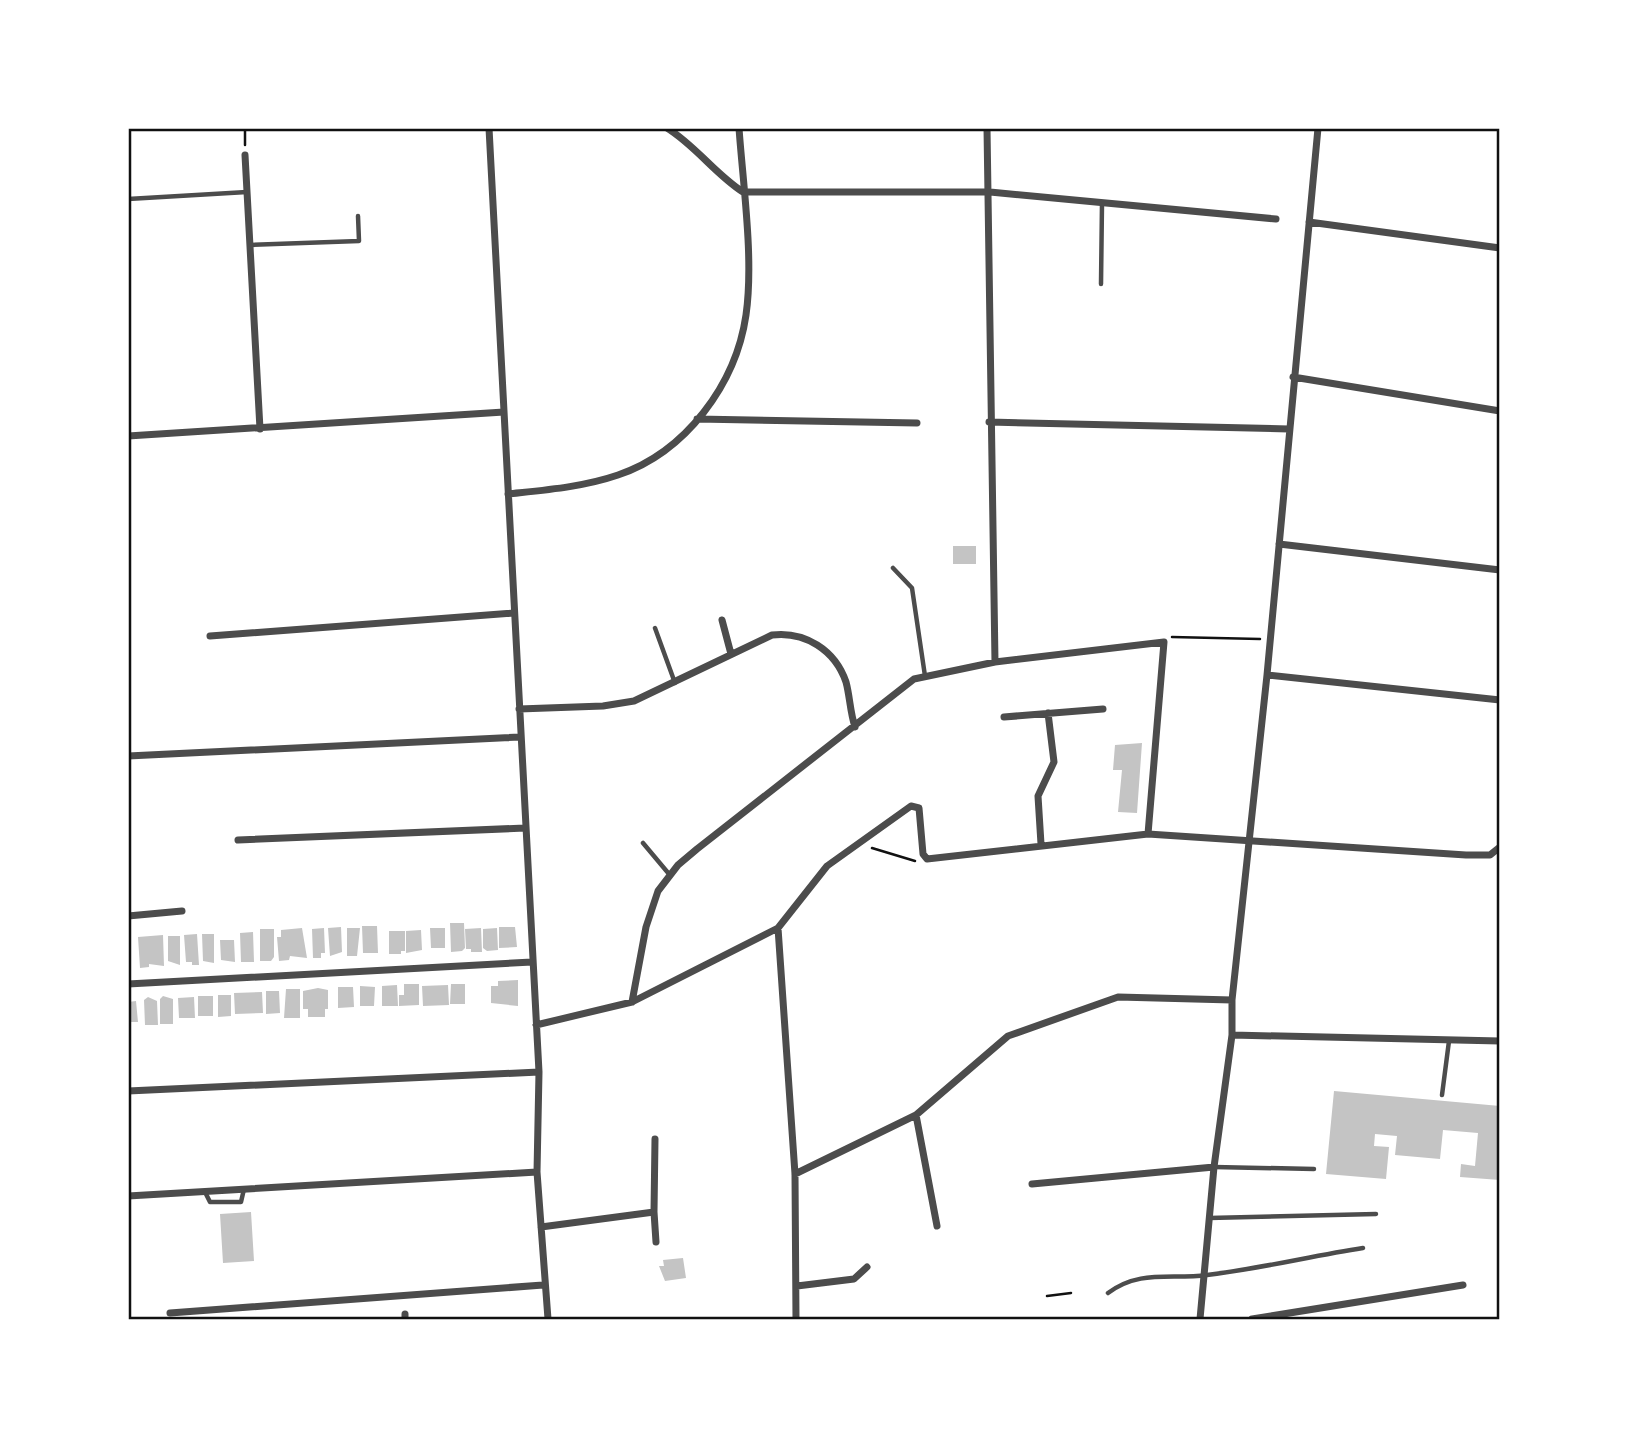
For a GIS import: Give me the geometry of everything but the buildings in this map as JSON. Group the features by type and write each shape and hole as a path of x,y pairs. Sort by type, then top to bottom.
{"street":[{"path":"489,128 539,1072 537,1172 543,1284 548,1319"},
{"path":"667,128 743,192 990,192 1276,219"},
{"path":"508,494 588,484 620,474 654,457 697,419 725,378 743,332 747,286 739,128"},
{"path":"987,128 990,192 989,422 995,662"},
{"path":"1200,1319 1214,1167 1232,1035 1232,1000 1267,675 1318,128"},
{"path":"245,155 260,429"},
{"path":"1309,222 1500,248"},
{"path":"1293,377 1500,411"},
{"path":"128,436 504,412"},
{"path":"697,419 917,424"},
{"path":"989,422 1289,429"},
{"path":"1279,544 1500,570"},
{"path":"211,636 514,613"},
{"path":"722,620 731,654"},
{"path":"519,709 603,706 634,701 772,635 796,635 814,642 832,659 844,677 855,727"},
{"path":"632,1002 646,928 658,891 669,874 914,679 995,662 1164,642 1148,834"},
{"path":"1267,675 1500,700"},
{"path":"1003,718 1103,709"},
{"path":"1041,844 1038,796 1054,762 1048,713"},
{"path":"128,756 520,737"},
{"path":"536,1026 632,1002 778,928 827,866 911,806 917,805 921,814 921,842 925,857 1148,834 1466,855 1499,850"},
{"path":"239,840 525,828"},
{"path":"128,916 182,911"},
{"path":"778,928 795,1174 796,1319"},
{"path":"128,984 532,962"},
{"path":"795,1174 916,1115 1008,1036 1118,997 1232,1000"},
{"path":"1232,1035 1500,1041"},
{"path":"128,1091 539,1072"},
{"path":"916,1115 937,1226"},
{"path":"655,1139 656,1242"},
{"path":"1032,1184 1214,1167"},
{"path":"128,1196 537,1172"},
{"path":"541,1227 654,1212"},
{"path":"797,1286 854,1279 867,1267"},
{"path":"170,1313 543,1284"},
{"path":"1252,1319 1464,1285"}],"lane":[{"path":"128,199 247,192"},
{"path":"1101,284 1102,203"},
{"path":"250,245 359,241 358,216"},
{"path":"893,568 912,588 925,677"},
{"path":"655,628 675,683"},
{"path":"643,843 669,874"},
{"path":"1442,1095 1449,1039"},
{"path":"1214,1167 1314,1169"},
{"path":"205,1192 210,1202 226,1204 241,1202 244,1189"},
{"path":"1209,1218 1376,1214"},
{"path":"1108,1293 1123,1282 1146,1276 1204,1276 1363,1248"}],"path":[{"path":"245,128 245,155"},
{"path":"1164,642 1169,637 1199,636 1270,639"},
{"path":"859,843 902,860 914,862 925,857"},
{"path":"1047,1296 1071,1293"}]}
